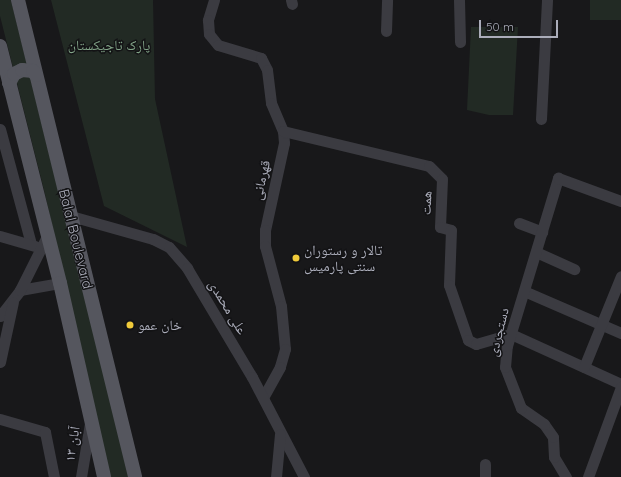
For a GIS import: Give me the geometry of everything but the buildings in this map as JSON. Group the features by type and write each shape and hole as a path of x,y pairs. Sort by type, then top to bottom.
{"main road":[{"name":"Balal Boulevard","path":"18,0 135,477"},
{"name":"Balal Boulevard","path":"0,46 60,283 104,477"},
{"path":"9,83 14,74 22,70 33,71 36,75"}],"street":[{"name":"قهرمانی","path":"214,0 208,20 209,34 218,45 261,58 267,70 271,103 283,131 284,143 265,230 265,246 281,306 285,349 280,367 263,398"},
{"path":"386,31 387,0"},
{"path":"459,0 460,42"},
{"path":"541,119 547,0"},
{"name":"همت","path":"283,131 429,166 442,178 440,227 451,230 449,285 468,340 476,344 511,334"},
{"path":"1,139 31,244"},
{"name":"دستجردی","path":"566,477 554,457 553,437 544,424 521,408 505,367 511,334 558,178 621,201"},
{"name":"علی محمدی","path":"71,216 153,239 169,247 188,268 263,398 280,434 304,477"},
{"path":"519,223 542,232"},
{"path":"0,316 14,300 20,290 48,234"},
{"path":"0,236 41,248"},
{"path":"536,252 574,269"},
{"path":"584,367 621,276"},
{"path":"20,290 60,283"},
{"path":"524,291 621,333"},
{"path":"0,362 14,300"},
{"path":"511,334 621,384"},
{"path":"588,477 621,387"},
{"name":"۱۳ آبان","path":"81,477 91,416"},
{"path":"0,419 45,432 54,477"},
{"path":"276,477 280,434"},
{"path":"485,464 485,477"}],"green space":[{"path":"0,0 11,0 129,477 110,477 44,190 0,16"},
{"name":"پارک تاجیکستان","path":"51,0 153,0 155,99 187,247 104,206"},
{"path":"590,0 621,0 621,20 590,20"},
{"path":"471,27 518,27 513,115 489,115 467,110"}],"place":[{"name":"تالار و رستوران سنتی پارمیس","path":"296,258"},
{"name":"خان عمو","path":"130,325"}]}
